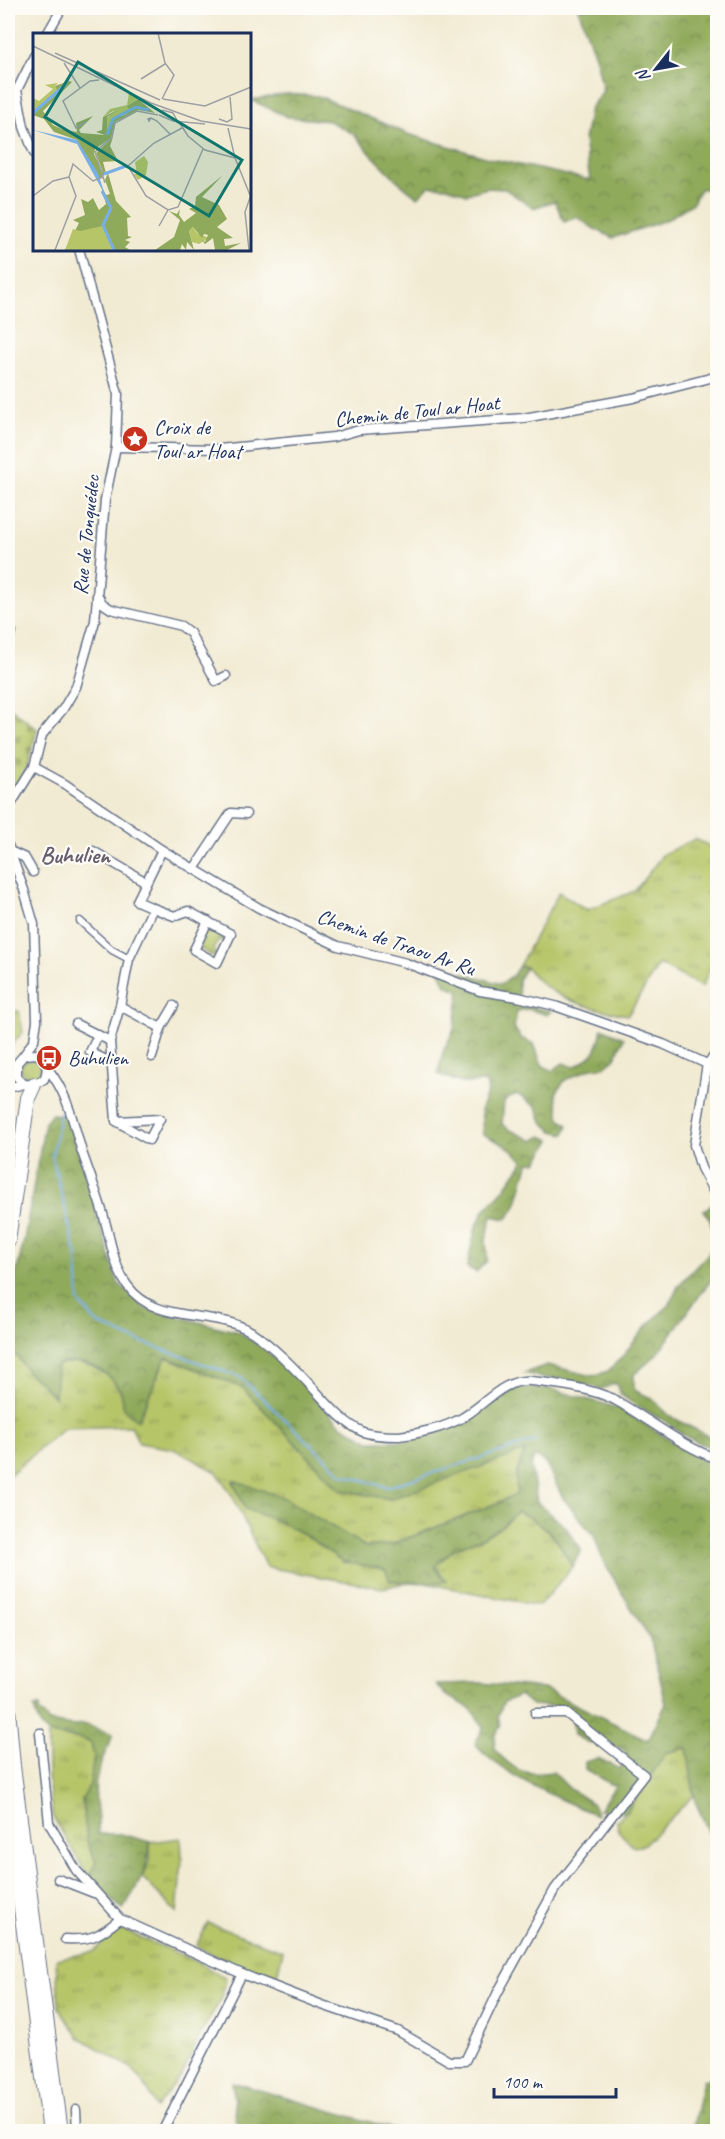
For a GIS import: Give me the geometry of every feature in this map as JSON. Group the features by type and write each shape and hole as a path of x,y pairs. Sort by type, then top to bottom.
{"highway":[{"path":"8,1241 28,1098 33,1084"},
{"path":"8,1709 61,2132"},
{"path":"8,1808 50,2132"}],"street":[{"path":"48,33 62,8"},
{"path":"33,58 12,91 33,150"},
{"name":"Rue de Tonquédec","path":"8,809 34,767 42,735 63,709 76,687 95,621 105,500 116,447 118,394 79,250"},
{"name":"Chemin de Toul ar Hoat","path":"116,447 219,449 334,437 359,430 524,418 633,398 717,376"},
{"path":"97,593 102,603 111,609 181,626 190,633 216,681 226,676"},
{"name":"Chemin de Traou Ar Ru","path":"34,767 65,784 162,850 259,908 338,946 406,963 480,991 555,1006 656,1041 707,1064"},
{"path":"194,869 231,813 246,814"},
{"path":"9,848 25,858 33,872"},
{"path":"9,848 34,924 36,1034 48,1069 70,1107 114,1254 127,1285 142,1300 155,1307 233,1323 254,1334 284,1358 342,1419 375,1435 387,1436 418,1432 458,1420 497,1391 529,1381 584,1390 612,1399 717,1459"},
{"path":"162,850 137,901 174,916 188,911 208,921 231,934 217,963 194,950 208,921"},
{"path":"93,851 146,882"},
{"path":"116,1121 110,1041 120,1006 129,958 153,908"},
{"path":"80,921 112,950 129,958"},
{"path":"120,1006 160,1028"},
{"path":"152,1057 160,1028 174,1006"},
{"path":"76,1024 110,1041"},
{"path":"36,1034 17,1063 8,1086 50,1083 62,1090"},
{"path":"98,1035 90,1052 112,1063"},
{"path":"717,1052 707,1064 694,1145 700,1168 717,1200"},
{"path":"24,1055 37,1054 44,1060"},
{"path":"15,1068 17,1077 33,1084 44,1079 48,1069"},
{"path":"149,1119 160,1119 149,1140 116,1121 149,1119"},
{"path":"40,1733 49,1823 76,1870 120,1919 242,1974 398,2031 449,2061 465,2061 498,1992 555,1889 644,1775 566,1713 535,1713"},
{"path":"58,1879 95,1893"},
{"path":"65,1939 79,1940 98,1936 120,1919"},
{"path":"162,2132 242,1974"},
{"path":"75,2110 77,2132"}],"green space":[{"path":"578,8 717,8 717,223 708,189 700,189 693,203 666,220 613,238 577,217 564,222 555,201 533,208 505,189 487,188 467,194 447,187 429,186 418,197 401,184 354,134 329,121 288,117 251,100 286,94 319,96 408,134 492,159 590,180 584,140 590,108 603,91 597,62"},
{"path":"8,706 37,729 27,767 8,801"},
{"path":"695,839 717,850 717,952 702,987 659,964 628,1015 572,1001 546,987 526,967 519,966 559,892 587,910 635,891 663,854"},
{"path":"212,927 225,934 224,942 219,939 213,950 217,955 212,956 199,948 208,929"},
{"path":"437,965 501,984 513,975 519,966 526,967 518,980 519,1004 551,1011 547,1015 528,1009 517,1011 514,1028 521,1038 534,1044 542,1065 552,1071 563,1063 574,1067 587,1060 597,1048 602,1028 624,1038 615,1058 604,1067 591,1068 565,1080 556,1093 560,1119 568,1125 565,1134 553,1131 542,1122 537,1107 517,1094 504,1101 502,1124 534,1141 542,1136 551,1140 537,1162 530,1162 511,1214 506,1219 492,1216 486,1239 487,1261 476,1272 467,1267 475,1230 484,1210 501,1193 524,1161 508,1147 483,1134 481,1108 488,1092 486,1082 462,1083 438,1074 443,1052 454,1029 460,991 446,985"},
{"path":"19,1011 23,1032 8,1049 8,1012"},
{"path":"31,1059 38,1062 41,1069 38,1076 31,1079 24,1076 21,1069 24,1062"},
{"path":"51,1114 68,1116 118,1283 146,1309 239,1332 264,1349 307,1387 340,1424 370,1441 410,1441 464,1421 499,1397 517,1388 547,1388 619,1408 717,1468 717,1851 695,1801 687,1748 666,1753 625,1813 599,1810 616,1785 610,1784 585,1769 585,1762 598,1758 620,1769 627,1755 621,1748 587,1742 574,1735 571,1708 532,1705 520,1695 504,1702 498,1716 501,1725 495,1735 494,1749 507,1762 520,1770 534,1773 553,1772 570,1789 593,1804 597,1815 531,1785 485,1755 475,1744 484,1727 470,1708 445,1695 436,1684 481,1683 544,1689 648,1740 666,1704 651,1641 603,1561 594,1536 563,1498 545,1462 534,1456 531,1467 537,1502 565,1526 581,1550 572,1567 551,1533 518,1511 503,1525 482,1538 454,1549 435,1566 446,1581 426,1583 390,1581 385,1569 343,1562 305,1535 278,1521 245,1509 233,1480 284,1498 366,1547 393,1544 517,1494 516,1475 525,1451 391,1499 340,1490 243,1388 166,1357 138,1420 124,1409 120,1390 100,1370 75,1362 57,1365 55,1398 29,1374 18,1357 8,1352 8,1309 24,1240 45,1122"},
{"path":"717,1191 717,1274 657,1354 634,1375 634,1390 651,1398 670,1416 717,1441 717,1451 687,1437 663,1420 637,1406 621,1395 616,1383 602,1389 525,1373 547,1365 593,1376 608,1371 646,1327 670,1304 678,1286 708,1254 712,1246 713,1232 711,1222 704,1210 712,1205"},
{"path":"8,1352 18,1357 29,1374 54,1397 57,1365 75,1362 100,1370 120,1390 124,1409 138,1420 166,1357 243,1388 340,1490 391,1499 525,1450 516,1475 517,1494 393,1544 365,1547 330,1526 233,1481 245,1509 278,1521 322,1547 366,1565 386,1569 390,1581 409,1582 383,1588 266,1567 233,1497 217,1472 174,1449 139,1443 131,1426 64,1428 8,1476"},
{"path":"518,1511 542,1524 562,1544 572,1567 539,1606 426,1583 445,1581 433,1568 454,1549 482,1538 503,1525"},
{"path":"34,1707 39,1707 39,1711 49,1722 72,1726 83,1724 113,1734 96,1780 98,1834 121,1834 150,1842 145,1870 123,1909 107,1897 90,1874 96,1861 88,1846 82,1799 90,1786 94,1757 91,1743 82,1739 49,1733 37,1720"},
{"path":"48,1733 91,1743 94,1757 90,1786 82,1800 88,1846 96,1861 90,1874 86,1873 52,1815 48,1776"},
{"path":"687,1747 694,1795 644,1845 634,1847 619,1832 617,1820 626,1813 666,1752"},
{"path":"181,1838 182,1860 177,1913 142,1877 150,1860 150,1842"},
{"path":"208,1923 283,1951 276,1979 243,1969 196,1946"},
{"path":"118,1928 191,1959 226,1978 222,1998 202,2031 182,2075 156,2108 148,2090 133,2069 79,2037 59,2008 56,1959 93,1952"},
{"path":"717,2074 717,2131 692,2131 703,2081"},
{"path":"232,2082 401,2131 245,2131 236,2120"}],"waterway":[{"path":"65,1111 60,1114 52,1156 77,1257 79,1302 97,1323 133,1339 240,1377 342,1474 387,1487 536,1441"},
{"path":"285,2127 295,2132"}],"place":[{"name":"Croix de Toul ar Hoat","path":"135,439"},
{"name":"Buhulien","path":"49,1058"}],"district":[{"name":"Buhulien","path":"75,855"}]}
